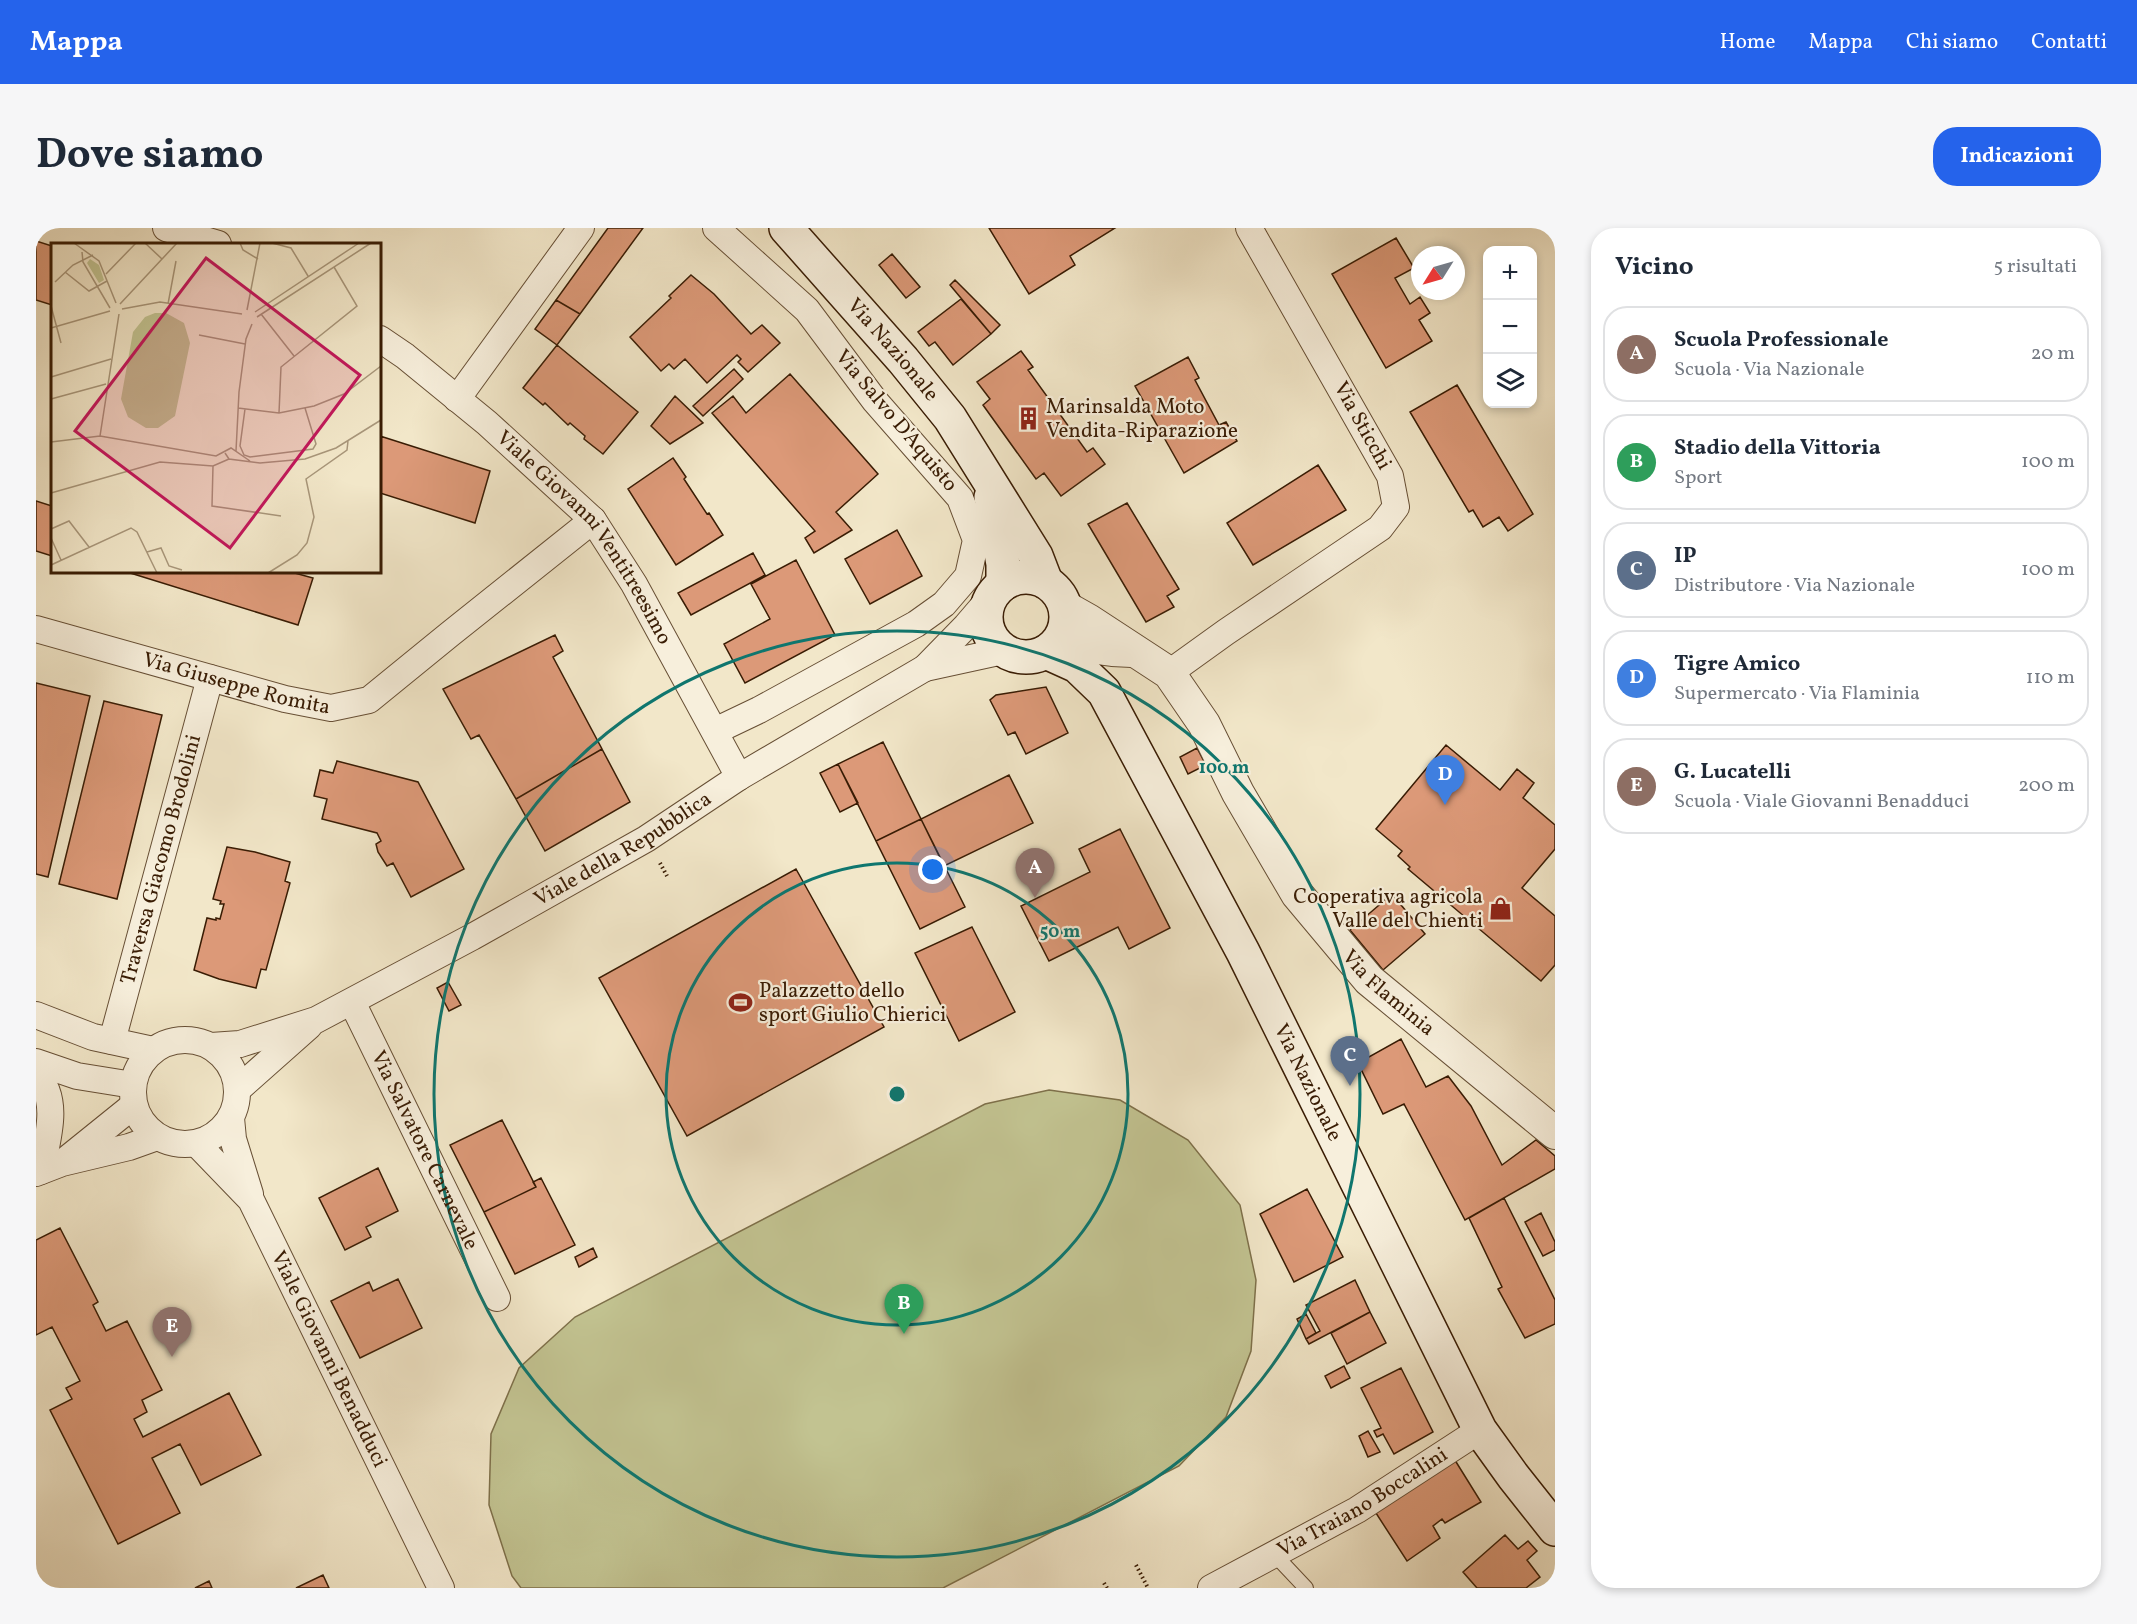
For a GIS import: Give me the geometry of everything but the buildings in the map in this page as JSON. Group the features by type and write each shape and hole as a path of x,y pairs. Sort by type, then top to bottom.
{"main road":[{"name":"Via Nazionale","path":"786,228 888,342 950,418 1036,556 1055,595"},
{"name":"Via Nazionale","path":"988,481 1003,564 997,591"},
{"path":"1024,577 1035,578 1055,595 1066,620 1063,632 1051,648 1036,656 1013,656 1003,651 993,640 987,627 986,612 997,591 1024,577"},
{"name":"Via Nazionale","path":"1051,648 1077,666 1104,692 1122,723 1243,952 1480,1430 1555,1529"}],"street":[{"path":"166,228 215,243"},
{"path":"457,399 581,228"},
{"name":"Via Salvo D'Aquisto","path":"715,731 759,710 916,624 944,604 968,576 976,540 960,498 875,401 807,310 716,228"},
{"name":"Via Sticchi","path":"1169,673 1380,528 1396,507 1390,476 1249,228"},
{"name":"Viale Giovanni Ventitreesimo","path":"381,340 405,356 487,423 593,520 634,584 739,777"},
{"name":"Via Giuseppe Romita","path":"36,629 285,699 331,708 369,700 593,520"},
{"name":"Viale della Repubblica","path":"211,1046 240,1044 316,1020 472,937 646,839 739,777 925,668 966,627 997,591"},
{"name":"Via Flaminia","path":"1055,595 1133,651 1169,673 1204,724 1238,794 1297,894 1369,980 1555,1133"},
{"name":"Via Flaminia","path":"1051,648 1133,651"},
{"name":"Viale della Repubblica","path":"925,668 1003,651"},
{"name":"Traversa Giacomo Brodolini","path":"112,1041 210,678"},
{"name":"Via Salvatore Carnevale","path":"352,1002 497,1298"},
{"path":"36,1015 93,1037 153,1050"},
{"name":"Viale della Repubblica","path":"238,1089 316,1020"},
{"path":"182,1040 196,1041 211,1046 224,1057 233,1072 238,1089 231,1118 222,1130 197,1144 170,1143 157,1137 139,1117 133,1095 136,1071 153,1050 166,1043 182,1040"},
{"path":"36,1062 133,1095"},
{"path":"36,1074 42,1081 52,1111 46,1169"},
{"path":"46,1169 133,1095"},
{"path":"231,1118 233,1139 251,1200"},
{"path":"46,1169 157,1137"},
{"name":"Viale Giovanni Benadduci","path":"197,1144 251,1200 441,1588"},
{"name":"Via Traiano Boccalini","path":"1210,1588 1357,1510 1480,1430"}],"lane":[{"path":"1274,1554 1306,1588"}],"path":[{"path":"658,860 667,876"},
{"path":"1136,1565 1148,1588"}],"green space":[{"path":"1049,1090 1120,1100 1188,1140 1240,1205 1256,1280 1251,1351 1226,1417 1179,1466 943,1588 521,1588 512,1576 489,1505 491,1434 519,1368 575,1317 985,1104"}],"place":[{"name":"Marinsalda Moto Vendita-Riparazione","path":"1028,419"},
{"name":"Tigre Amico","path":"1445,805"},
{"name":"Scuola Professionale","path":"1035,898"},
{"name":"Cooperativa agricola Valle del Chienti","path":"1501,909"},
{"name":"Palazzetto dello sport Giulio Chierici","path":"741,1003"},
{"name":"IP","path":"1350,1086"},
{"name":"Stadio della Vittoria","path":"904,1334"},
{"name":"G. Lucatelli","path":"172,1357"}]}
